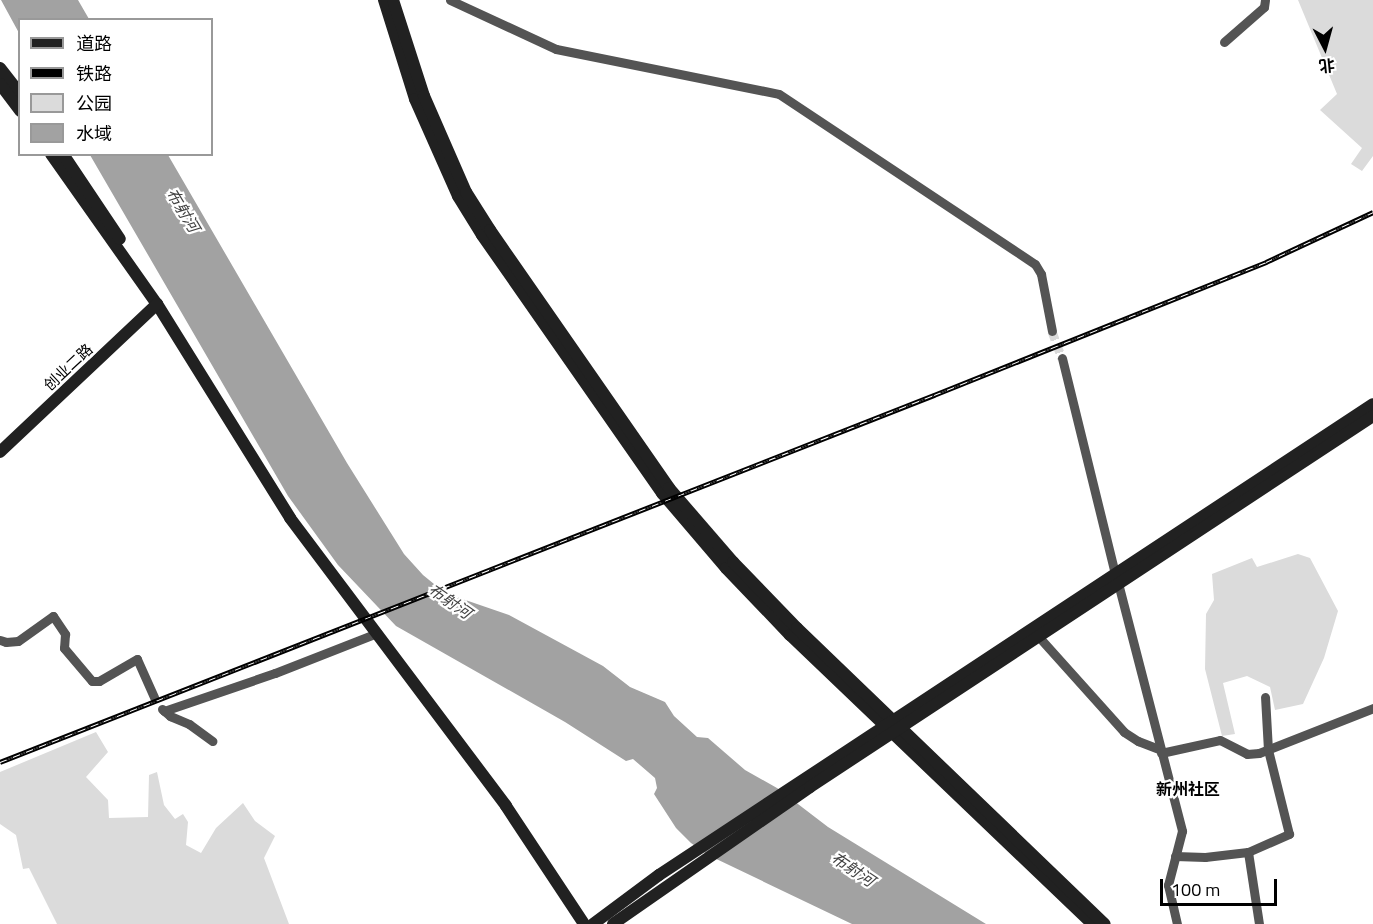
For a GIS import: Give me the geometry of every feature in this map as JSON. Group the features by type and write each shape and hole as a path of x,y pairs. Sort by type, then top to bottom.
{"main road":[{"path":"384,0 403,64 425,125 453,186 482,236 662,493 760,604 1105,924"},
{"path":"393,0 414,70 437,130 466,192 669,488 767,598 892,727 1092,924"},
{"path":"0,68 18,91"},
{"path":"0,84 18,108"},
{"path":"52,156 157,304 270,490 506,806 585,924"},
{"path":"64,156 150,284 157,304"},
{"name":"创业二路","path":"0,452 157,304"},
{"path":"892,727 1038,636 1117,579 1373,404"},
{"path":"593,924 1117,579 1373,416"},
{"path":"613,924 684,866"}],"street":[{"path":"450,0 556,49 779,94 1035,264 1041,274 1052,331"},
{"path":"1224,42 1264,7 1265,0"},
{"path":"1062,358 1182,831 1168,891 1177,924"},
{"path":"0,639 12,643 18,641 53,616 65,634 64,648 92,681 99,681 136,659 154,696"},
{"path":"212,741 189,724 162,709 275,673 377,633"},
{"path":"1038,636 1124,732 1161,751 1220,740 1247,754 1268,750 1373,708"},
{"path":"1175,856 1204,857 1248,852 1289,834 1268,750 1265,697"},
{"path":"1248,852 1259,924"}],"green space":[{"path":"1298,0 1373,0 1373,156 1362,171 1351,164 1362,148 1320,110 1337,94"},
{"path":"1298,554 1310,558 1338,611 1324,658 1303,704 1275,710 1270,687 1247,676 1223,683 1235,734 1222,736 1205,669 1206,614 1214,600 1212,574 1252,558 1257,567"},
{"path":"96,732 108,752 86,777 108,800 109,818 148,817 149,775 157,772 164,805 175,819 183,814 188,822 186,845 201,853 216,828 243,803 255,821 275,836 264,858 289,924 57,924 29,868 23,869 16,835 0,824 0,772"}],"water":[{"path":"1,0 78,0 88,18 18,18 18,31"},
{"name":"布射河","path":"91,156 169,156 347,463 404,554 423,575 445,593 509,615 603,666 630,687 665,702 674,716 697,737 708,738 745,770 777,788 828,827 986,924 852,924 708,855 676,828 654,794 657,788 655,778 633,759 626,761 565,722 396,626 338,565 288,496"}],"tunnel":[{"path":"1052,331 1062,358"}],"railway":[{"path":"0,762 934,395 1266,262 1373,212"}],"district":[{"name":"新州社区","path":"1188,789"}]}
